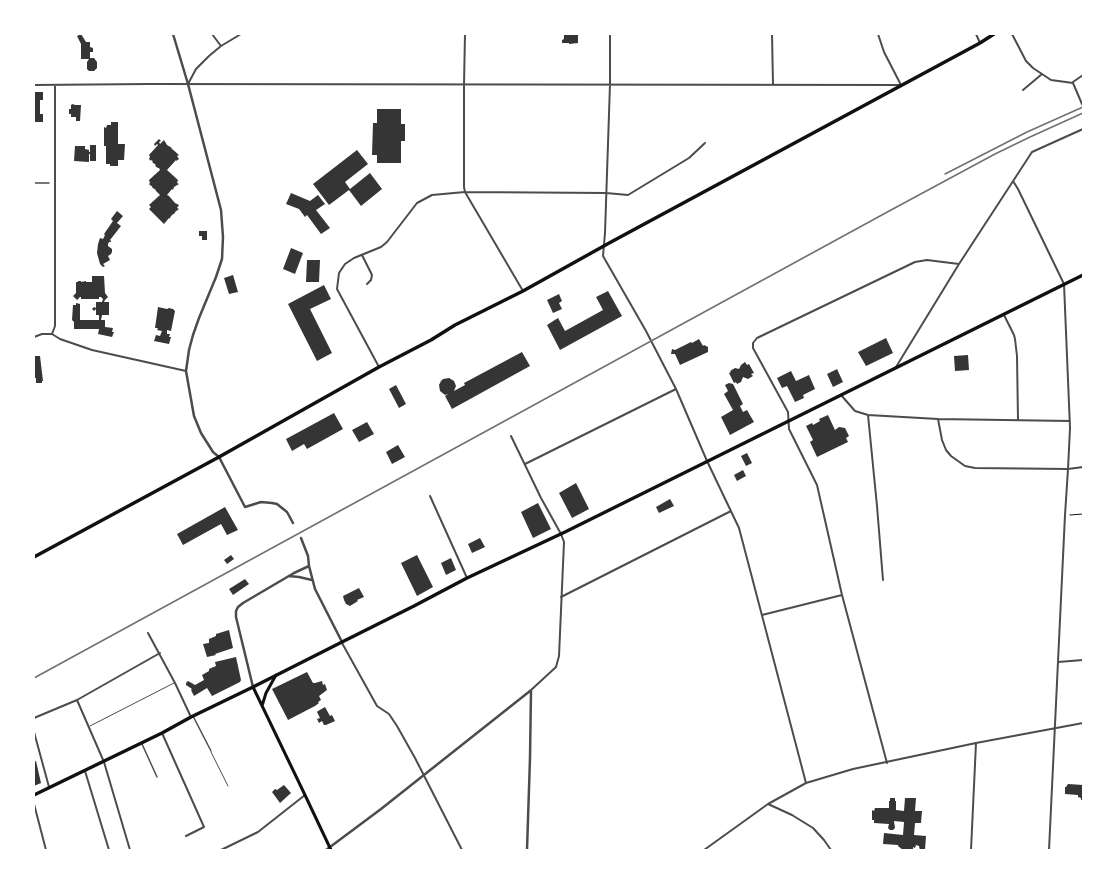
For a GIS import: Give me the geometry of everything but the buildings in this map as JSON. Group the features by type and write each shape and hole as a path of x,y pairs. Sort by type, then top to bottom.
{"main road":[{"path":"34,557 219,457 379,367 431,340 455,325 523,291 994,34"},
{"path":"34,795 162,733 192,716 253,687 467,578 561,534 1083,275"},
{"path":"262,706 266,693 276,675"},
{"path":"253,687 306,795 330,848"}],"street":[{"path":"173,34 188,84 221,210 223,237 222,259 216,277 198,318 189,350 186,371 194,416 201,433 213,452 219,457 245,507 261,502 277,504 286,512 293,523"},
{"path":"212,34 221,46"},
{"path":"188,84 196,69 209,56 221,46 241,34"},
{"path":"465,34 465,192 523,291"},
{"path":"610,34 610,84 603,256 646,331 676,389 707,461 739,528 806,783"},
{"path":"772,34 773,84"},
{"path":"34,85 900,85 884,52 878,34"},
{"path":"976,34 980,43"},
{"path":"1012,34 1026,61 1033,68 1051,80 1073,82 1083,75"},
{"path":"1023,90 1042,74"},
{"path":"1073,82 1082,104"},
{"path":"52,334 55,326 55,85"},
{"path":"896,367 959,264 1032,152 1083,130"},
{"path":"379,367 337,289 339,273 345,264 354,258 381,247 388,242 417,202 432,195 465,192 606,193 628,195 689,158 705,143"},
{"path":"1013,181 1064,284 1070,421 1064,515 1049,850"},
{"path":"34,183 49,182"},
{"path":"362,255 372,275 370,282 367,284"},
{"path":"886,763 842,595 817,484 789,429 788,412 754,348 753,342 757,338 915,262 930,260 959,264"},
{"path":"1003,314 1015,340 1017,356 1018,420"},
{"path":"34,337 42,334 52,334 60,339 92,350 186,371"},
{"path":"524,464 676,389"},
{"path":"841,395 855,411 868,415 938,419 1070,421"},
{"path":"868,415 883,580"},
{"path":"938,419 942,440 946,450 951,456 965,466 975,468 1083,468"},
{"path":"326,850 381,809 530,691 556,667 560,646 564,542 511,436"},
{"path":"430,496 467,578"},
{"path":"561,597 731,511"},
{"path":"301,538 308,556 315,589 342,642 377,706 392,717 424,775 462,850"},
{"path":"253,687 236,617 236,611 243,603 288,576 309,566"},
{"path":"288,576 312,580"},
{"path":"762,615 842,595"},
{"path":"148,633 211,751"},
{"path":"34,718 77,700 160,653"},
{"path":"1058,662 1083,660"},
{"path":"527,850 530,758 530,691"},
{"path":"77,700 104,762 130,850"},
{"path":"704,850 709,849 768,804 806,783 852,769 976,743 1083,723"},
{"path":"34,732 49,788"},
{"path":"162,733 204,827 186,836"},
{"path":"141,743 157,777"},
{"path":"971,850 976,743"},
{"path":"85,771 109,850"},
{"path":"221,850 258,832 306,795"},
{"path":"34,804 46,850"},
{"path":"768,804 808,824 824,840 831,850"}],"lane":[{"path":"89,727 175,683"},
{"path":"211,751 228,786"}],"path":[{"path":"1064,515 1083,514"}],"railway":[{"path":"945,174 1027,132 1083,107"},
{"path":"34,678 891,210 995,154 1083,113"}]}
